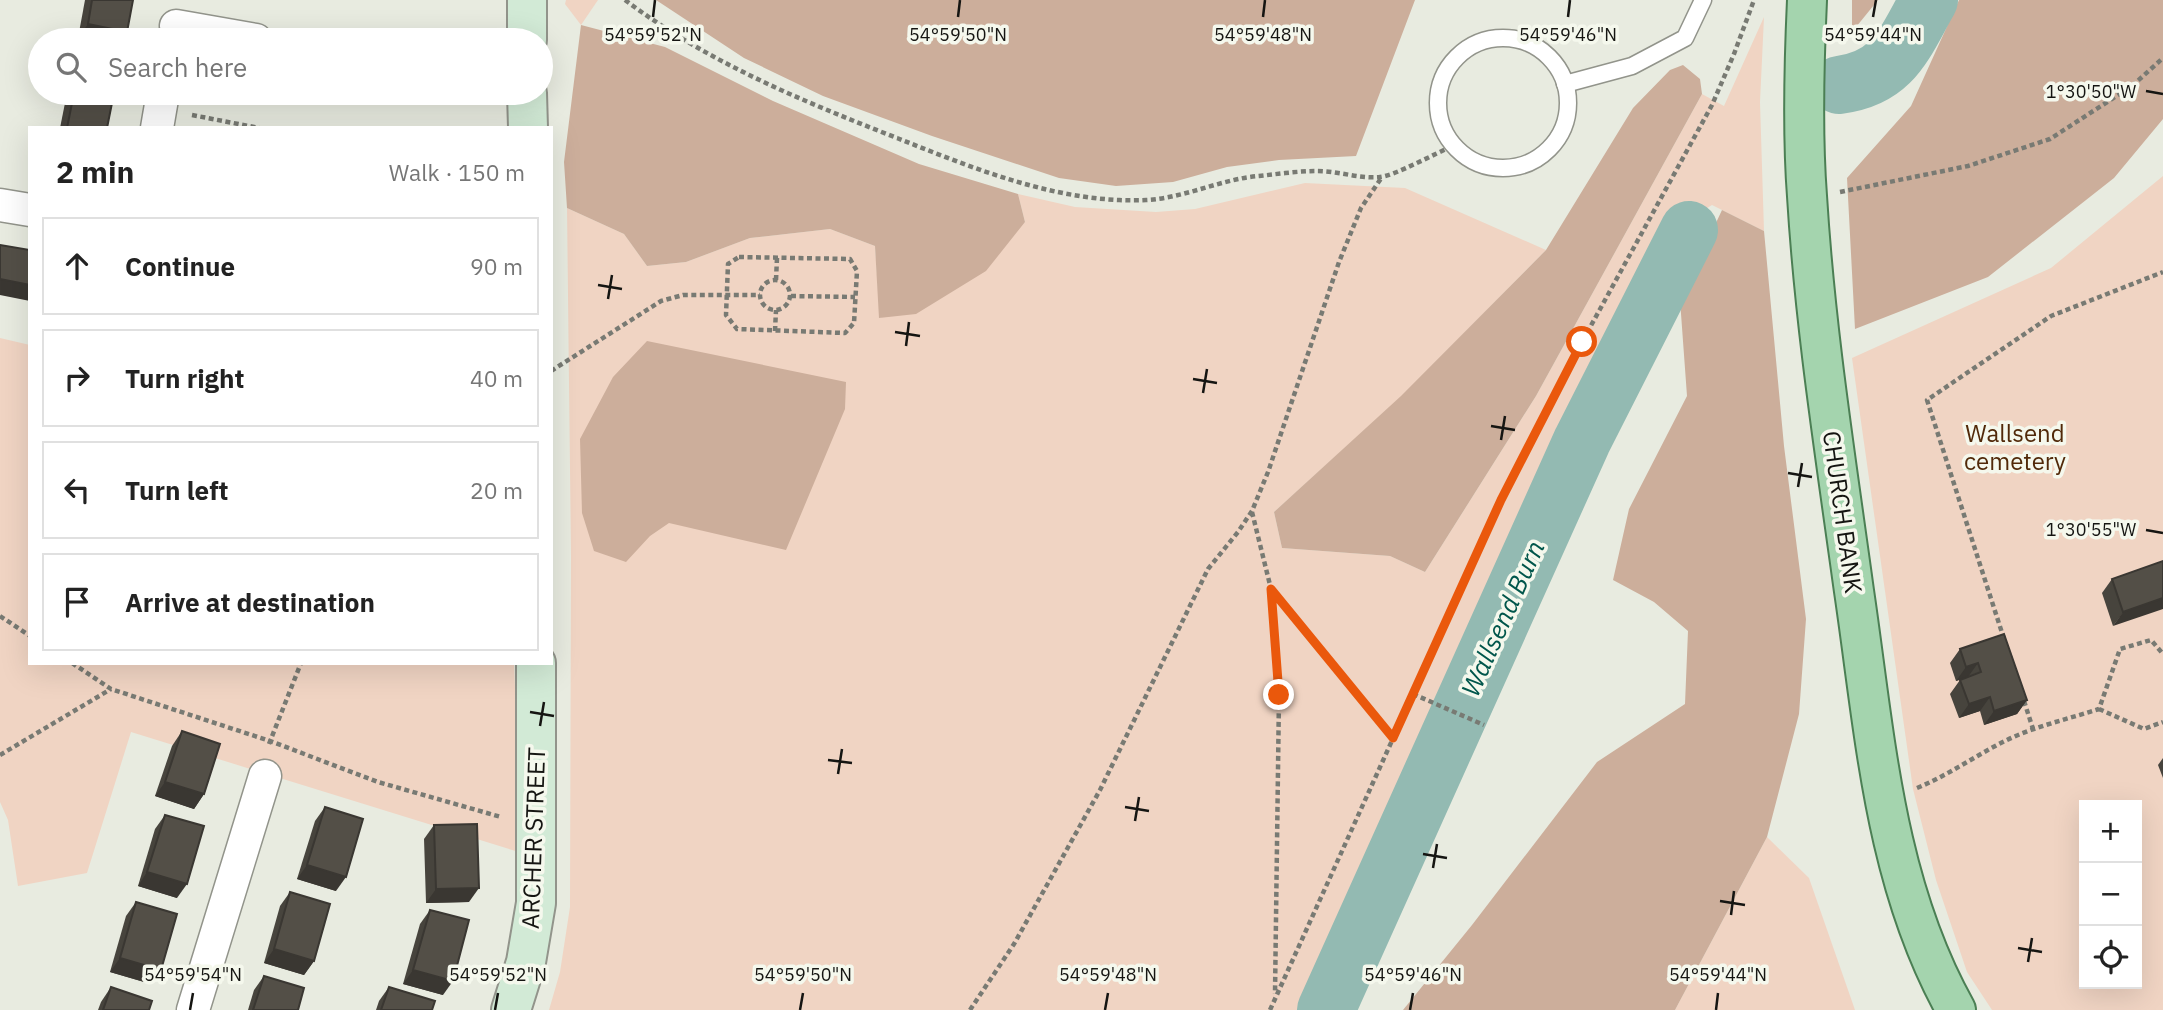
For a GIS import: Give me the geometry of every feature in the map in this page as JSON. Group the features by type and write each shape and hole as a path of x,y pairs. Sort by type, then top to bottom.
{"main road":[{"path":"527,0 527,28"},
{"name":"CHURCH BANK","path":"1807,0 1804,97 1807,198 1830,419 1884,797 1910,905 1925,948 1956,1010"},
{"path":"527,105 528,126"},
{"name":"ARCHER STREET","path":"511,1010 526,962 536,903 536,665"}],"street":[{"path":"176,22 203,28"},
{"path":"0,205 28,210"},
{"path":"193,1010 265,776"}],"lane":[{"path":"1566,84 1632,66 1685,38 1703,0"},
{"path":"1492,39 1518,39 1534,45 1548,55 1559,68 1566,84 1568,106 1563,128 1552,147 1534,161 1513,168 1491,168 1470,160 1453,146 1442,127 1437,105 1439,88 1446,72 1455,58 1469,47 1492,39"}],"path":[{"path":"625,0 675,35 744,74 798,99 927,150 1041,189 1083,197 1145,200 1175,197 1250,177 1317,171 1382,177 1453,146"},
{"path":"1270,1010 1501,500 1582,342 1712,105 1754,0"},
{"path":"1807,198 1968,166 2050,139 2132,86 2163,58"},
{"path":"160,110 248,126"},
{"path":"970,1010 1014,944 1100,790 1208,569 1252,511 1268,472 1339,262 1361,208 1382,177"},
{"path":"738,257 777,258 850,259 857,271 854,323 845,333 737,329 726,315 728,264 738,257"},
{"path":"776,280 777,258"},
{"path":"2007,650 1927,400 2051,316 2163,272"},
{"path":"776,280 788,287 791,296 786,306 776,310 763,304 760,295 763,286 776,280"},
{"path":"553,370 661,301 682,295 760,295"},
{"path":"791,296 855,297"},
{"path":"775,331 776,310"},
{"path":"1252,511 1271,589 1279,695 1275,999"},
{"path":"1271,589 1393,738"},
{"path":"0,616 28,635"},
{"path":"2099,709 2120,649 2151,640 2163,654"},
{"path":"75,665 111,689 270,741 377,782 537,827"},
{"path":"265,776 270,741 300,665"},
{"path":"0,755 111,689"},
{"path":"2020,690 2033,729"},
{"path":"1413,694 1484,725"},
{"path":"1884,797 1934,781 2007,740 2033,729 2099,709 2144,729 2163,722"}],"green space":[{"path":"566,0 598,0 581,25 565,4"},
{"path":"1764,17 1760,102 1764,231 1712,205 1688,220 1569,450 1313,1010 549,1010 560,972 570,907 571,556 567,208 624,234 647,266 686,262 750,238 830,229 875,246 880,318 1025,222 1018,194 1075,207 1156,212 1195,209 1305,183 1405,188 1546,250 1401,397 1274,512 1282,548 1390,556 1425,572 1536,396 1702,94 1724,106"},
{"name":"Wallsend cemetery","path":"2163,176 2163,1010 1992,1010 1967,972 1936,880 1913,789 1852,358 2051,268"},
{"path":"0,338 28,345 28,665 514,665 522,853 131,732 87,873 18,886 8,820 0,802"},
{"path":"1767,837 1809,878 1855,1010 1675,1010"}],"shaded area":[{"path":"656,0 1415,0 1356,156 1279,160 1227,167 1173,182 1116,186 1059,178 823,96 744,58"},
{"path":"1852,0 1878,0 1852,32"},
{"path":"1959,0 2163,0 2163,119 2114,178 1988,277 1855,329 1847,178 1911,106"},
{"path":"581,25 665,47 773,101 919,164 1018,194 1025,222 986,271 916,314 879,318 875,246 830,229 750,238 686,262 647,266 624,234 567,208 564,162"},
{"path":"1683,65 1700,79 1702,94 1536,396 1425,572 1390,556 1282,548 1274,512 1401,396 1546,250 1633,108 1670,70"},
{"path":"1722,210 1764,231 1784,446 1806,619 1799,714 1767,837 1675,1010 1403,1010 1597,762 1685,704 1688,631 1654,602 1613,580 1629,509 1687,396 1680,300"},
{"path":"647,341 846,382 845,409 786,550 669,523 650,536 626,562 594,551 582,513 580,439 613,377"}],"building":[{"path":"92,0 133,0 128,28 88,24"},
{"path":"72,105 112,105 107,126 67,126"},
{"path":"0,245 28,250 28,285 0,279"},
{"path":"2163,561 2163,598 2123,612 2112,579"},
{"path":"2004,634 2027,700 1994,711 1990,697 1969,704 1960,680 1981,672 1978,663 1966,667 1960,649"},
{"path":"182,731 220,744 204,794 165,782"},
{"path":"325,807 363,819 346,877 307,865"},
{"path":"165,815 204,826 187,884 147,872"},
{"path":"477,824 479,888 436,889 434,825"},
{"path":"290,892 330,904 314,961 274,949"},
{"path":"136,902 177,914 161,970 120,958"},
{"path":"430,910 469,920 453,981 413,970"},
{"path":"264,976 304,988 298,1010 253,1010"},
{"path":"111,987 152,1001 149,1010 103,1010"},
{"path":"389,987 435,1001 432,1010 381,1010"}],"waterway":[{"path":"1839,85 1873,75 1885,66 1904,44 1929,0"},
{"name":"Wallsend Burn","path":"1326,1010 1582,441 1689,230"}],"route":[{"path":"1279,695 1271,589 1393,738 1501,500 1582,342"}]}
